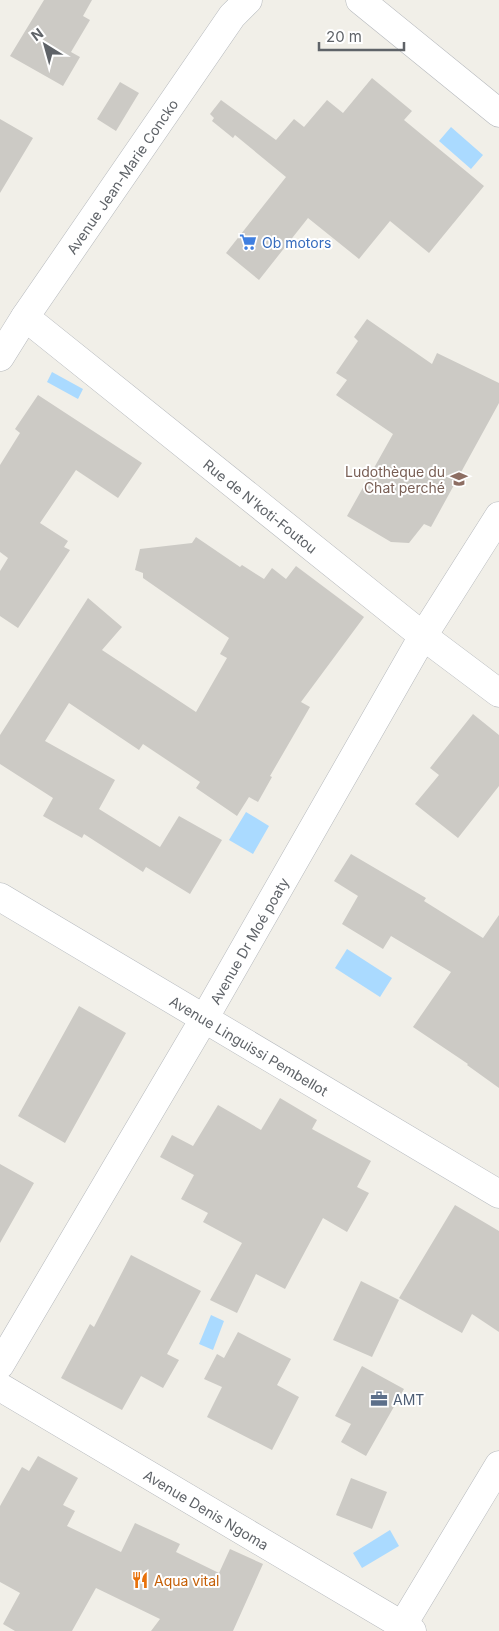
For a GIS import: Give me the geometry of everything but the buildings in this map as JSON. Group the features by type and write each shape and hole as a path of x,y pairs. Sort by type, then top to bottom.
{"street":[{"name":"Avenue Jean-Marie Concko","path":"0,357 25,317 232,16 248,0"},
{"path":"360,0 499,113"},
{"name":"Rue de N'koti-Foutou","path":"25,317 423,636 499,693"},
{"name":"Avenue Dr Moé poaty","path":"0,1365 204,1019 423,636 499,516"},
{"name":"Avenue Linguissi Pembellot","path":"0,897 499,1194"},
{"name":"Avenue Denis Ngoma","path":"0,1387 405,1629"},
{"path":"405,1629 499,1465"}],"water":[{"path":"451,127 483,155 471,169 439,141"},
{"path":"52,372 83,389 78,399 47,382"},
{"path":"246,812 269,826 253,854 229,840"},
{"path":"347,949 392,978 380,997 335,968"},
{"path":"211,1315 224,1321 213,1350 199,1344"},
{"path":"390,1530 399,1546 362,1568 353,1553"}],"place":[{"name":"Ob motors","path":"248,242"},
{"name":"Ludothèque du Chat perché","path":"459,479"},
{"name":"AMT","path":"379,1399"},
{"name":"Aqua vital","path":"140,1580"}]}
